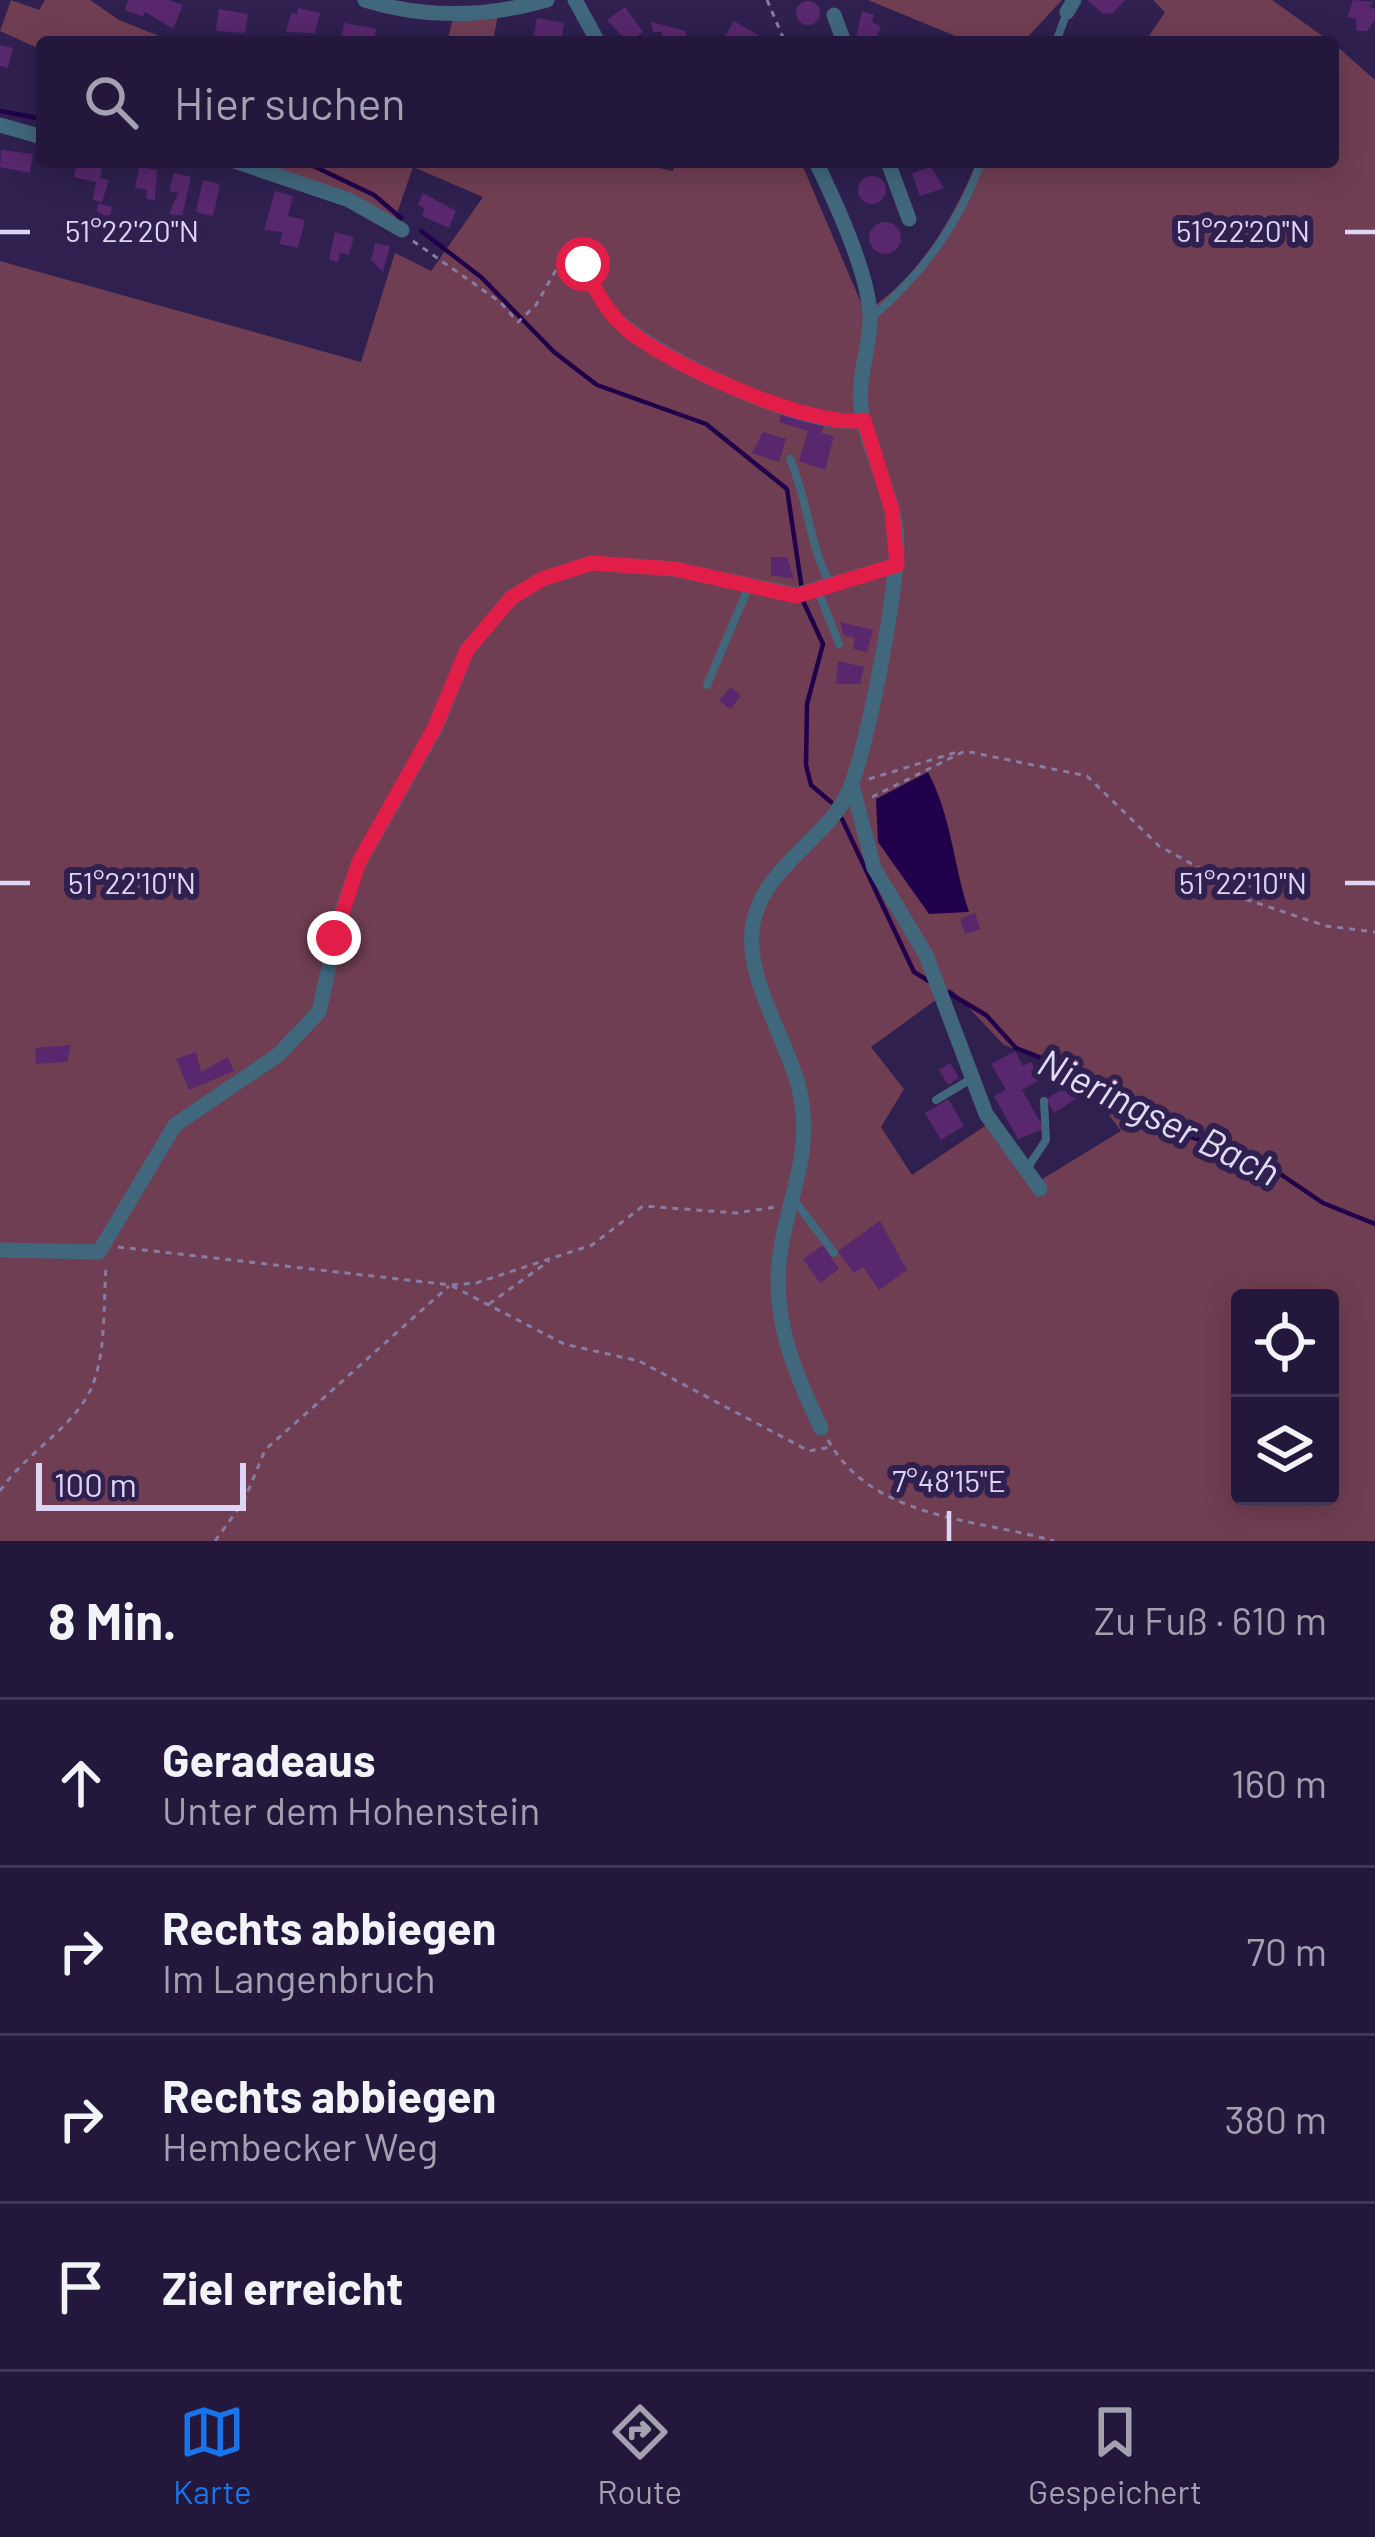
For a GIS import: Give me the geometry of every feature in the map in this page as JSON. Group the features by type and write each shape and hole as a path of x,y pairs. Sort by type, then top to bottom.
{"street":[{"path":"365,0 401,11 468,14 547,0"},
{"path":"575,0 595,36"},
{"path":"834,15 842,36"},
{"path":"0,124 36,135"},
{"path":"255,168 349,200 402,230"},
{"path":"819,168 864,285 870,319 860,383 864,420 892,510 897,565 857,808 874,868 926,955 986,1114 1040,1189"},
{"path":"890,168 909,219"},
{"path":"617,321 665,357 710,377 830,421 864,420"},
{"path":"0,1250 84,1254 105,1246 175,1125 278,1055 319,1012 351,879 434,729 467,650 491,616 542,579 592,563 675,569 814,593 897,565"},
{"path":"821,1428 800,1383 781,1317 779,1266 806,1146 801,1095 757,966 753,922 779,873 859,784"}],"lane":[{"path":"1058,36 1071,6"},
{"path":"870,319 913,279 954,225 978,168"},
{"path":"790,460 803,489 813,549 814,593 839,644"},
{"path":"707,685 750,585"},
{"path":"936,1100 973,1077"},
{"path":"1026,1170 1046,1140 1044,1101"},
{"path":"791,1208 834,1253"}],"path":[{"path":"767,0 782,36"},
{"path":"402,230 500,302 518,322 565,254 583,264 617,321"},
{"path":"857,808 965,751"},
{"path":"859,784 907,764 965,751 1087,776 1159,846 1214,876 1230,894 1326,926 1375,932"},
{"path":"0,1491 14,1470 86,1399 98,1373 105,1246 352,1270 451,1285 476,1283 592,1245 643,1207 736,1213 791,1208"},
{"path":"488,1305 556,1256"},
{"path":"451,1285 564,1344 639,1361 809,1451 831,1447"},
{"path":"215,1541 244,1501 265,1450 451,1285"},
{"path":"821,1428 831,1447 871,1489 903,1505 1054,1541"}],"shaded area":[{"path":"11,0 39,10 45,0 90,0 119,20 159,36 36,36 36,47 0,31"},
{"path":"868,0 1062,0 1029,36 955,36"},
{"path":"1153,0 1272,0 1323,36 1149,36 1165,12"},
{"path":"498,14 494,36 448,36 453,18"},
{"path":"1339,48 1375,80 1375,1541 0,1541 0,261 361,362 395,253 431,271 483,197 415,168 804,168 865,312 902,282 932,246 974,168 1339,168","holes":["951,989 1004,1045 1079,1075 1121,1131 1039,1181 994,1120 912,1175 881,1127 904,1089 871,1047"]},
{"path":"269,168 413,168 395,219"},
{"path":"928,772 969,912 929,914 878,842 876,799"}],"building":[{"path":"128,0 169,0 183,5 173,29 145,12 143,17 125,10"},
{"path":"1087,0 1125,0 1113,13 1103,14"},
{"path":"1353,0 1373,2 1369,7 1375,9 1375,20 1367,31 1357,31 1356,19 1347,17"},
{"path":"808,1 817,4 817,22 808,25 799,22 796,13 799,4"},
{"path":"625,7 643,32 622,36 607,20"},
{"path":"298,8 320,13 315,33 286,32 291,13 297,14"},
{"path":"219,9 248,14 245,33 216,31"},
{"path":"862,11 874,15 872,22 881,27 876,36 856,36"},
{"path":"537,18 564,23 562,36 534,36"},
{"path":"734,21 760,36 725,36"},
{"path":"651,22 686,31 686,36 662,36 662,32 653,32"},
{"path":"344,23 376,29 374,36 342,36"},
{"path":"0,45 13,48 8,68 0,66"},
{"path":"1,150 33,154 30,173 0,167"},
{"path":"76,168 102,168 100,178 109,180 102,202 93,200 96,182 74,177"},
{"path":"139,168 157,170 155,200 146,199 147,190 135,188"},
{"path":"932,168 944,188 920,196 912,173"},
{"path":"174,173 191,177 182,217 169,214 178,193 169,191"},
{"path":"872,176 882,180 886,190 882,200 872,204 862,200 858,190 862,180"},
{"path":"203,180 220,184 213,216 196,212"},
{"path":"275,191 293,196 288,216 305,220 298,248 280,244 282,232 264,230"},
{"path":"423,193 456,211 449,228 422,216 425,208 418,205"},
{"path":"98,204 112,207 108,228 94,225"},
{"path":"885,222 896,227 901,238 896,249 885,254 874,249 869,238 874,227"},
{"path":"335,232 354,237 349,255 340,253 338,262 329,260"},
{"path":"375,243 390,246 383,272 371,260"},
{"path":"781,413 824,425 821,433 834,436 825,470 799,461 808,431 779,422"},
{"path":"763,432 786,439 779,462 752,453"},
{"path":"771,557 787,557 794,579 771,575"},
{"path":"840,622 873,630 867,652 853,649 855,638 844,635"},
{"path":"838,661 864,667 860,684 836,684"},
{"path":"731,687 741,696 730,709 719,700"},
{"path":"975,913 980,929 965,934 960,919"},
{"path":"71,1045 67,1062 36,1064 35,1048"},
{"path":"1015,1051 1023,1066 1031,1062 1041,1079 1022,1090 1044,1129 1018,1139 994,1096 1006,1090 991,1064"},
{"path":"196,1052 201,1072 228,1057 234,1071 189,1090 176,1059"},
{"path":"950,1063 959,1078 948,1085 939,1070"},
{"path":"1071,1084 1079,1097 1054,1113 1046,1099"},
{"path":"948,1099 964,1126 941,1140 925,1113"},
{"path":"880,1221 907,1270 879,1290 863,1267 854,1273 838,1251"},
{"path":"823,1245 839,1269 820,1283 803,1259"}],"waterway":[{"name":"Nieringser Bach","path":"0,111 36,118"},
{"name":"Nieringser Bach","path":"318,168 374,195 401,218"},
{"name":"Nieringser Bach","path":"421,231 481,277 554,352 597,385 706,424 787,489 804,603 823,644 807,704 806,765 811,785 831,802"},
{"name":"Nieringser Bach","path":"842,819 914,972 932,983"},
{"name":"Nieringser Bach","path":"947,992 986,1015 1016,1048 1080,1073 1182,1134 1258,1159 1323,1203 1375,1224"}],"route":[{"path":"334,938 359,862 434,729 467,650 476,633 511,598 542,579 592,563 675,569 796,596 819,593 897,565 892,510 864,420 830,421 665,357 617,321 593,288 583,264"}]}
